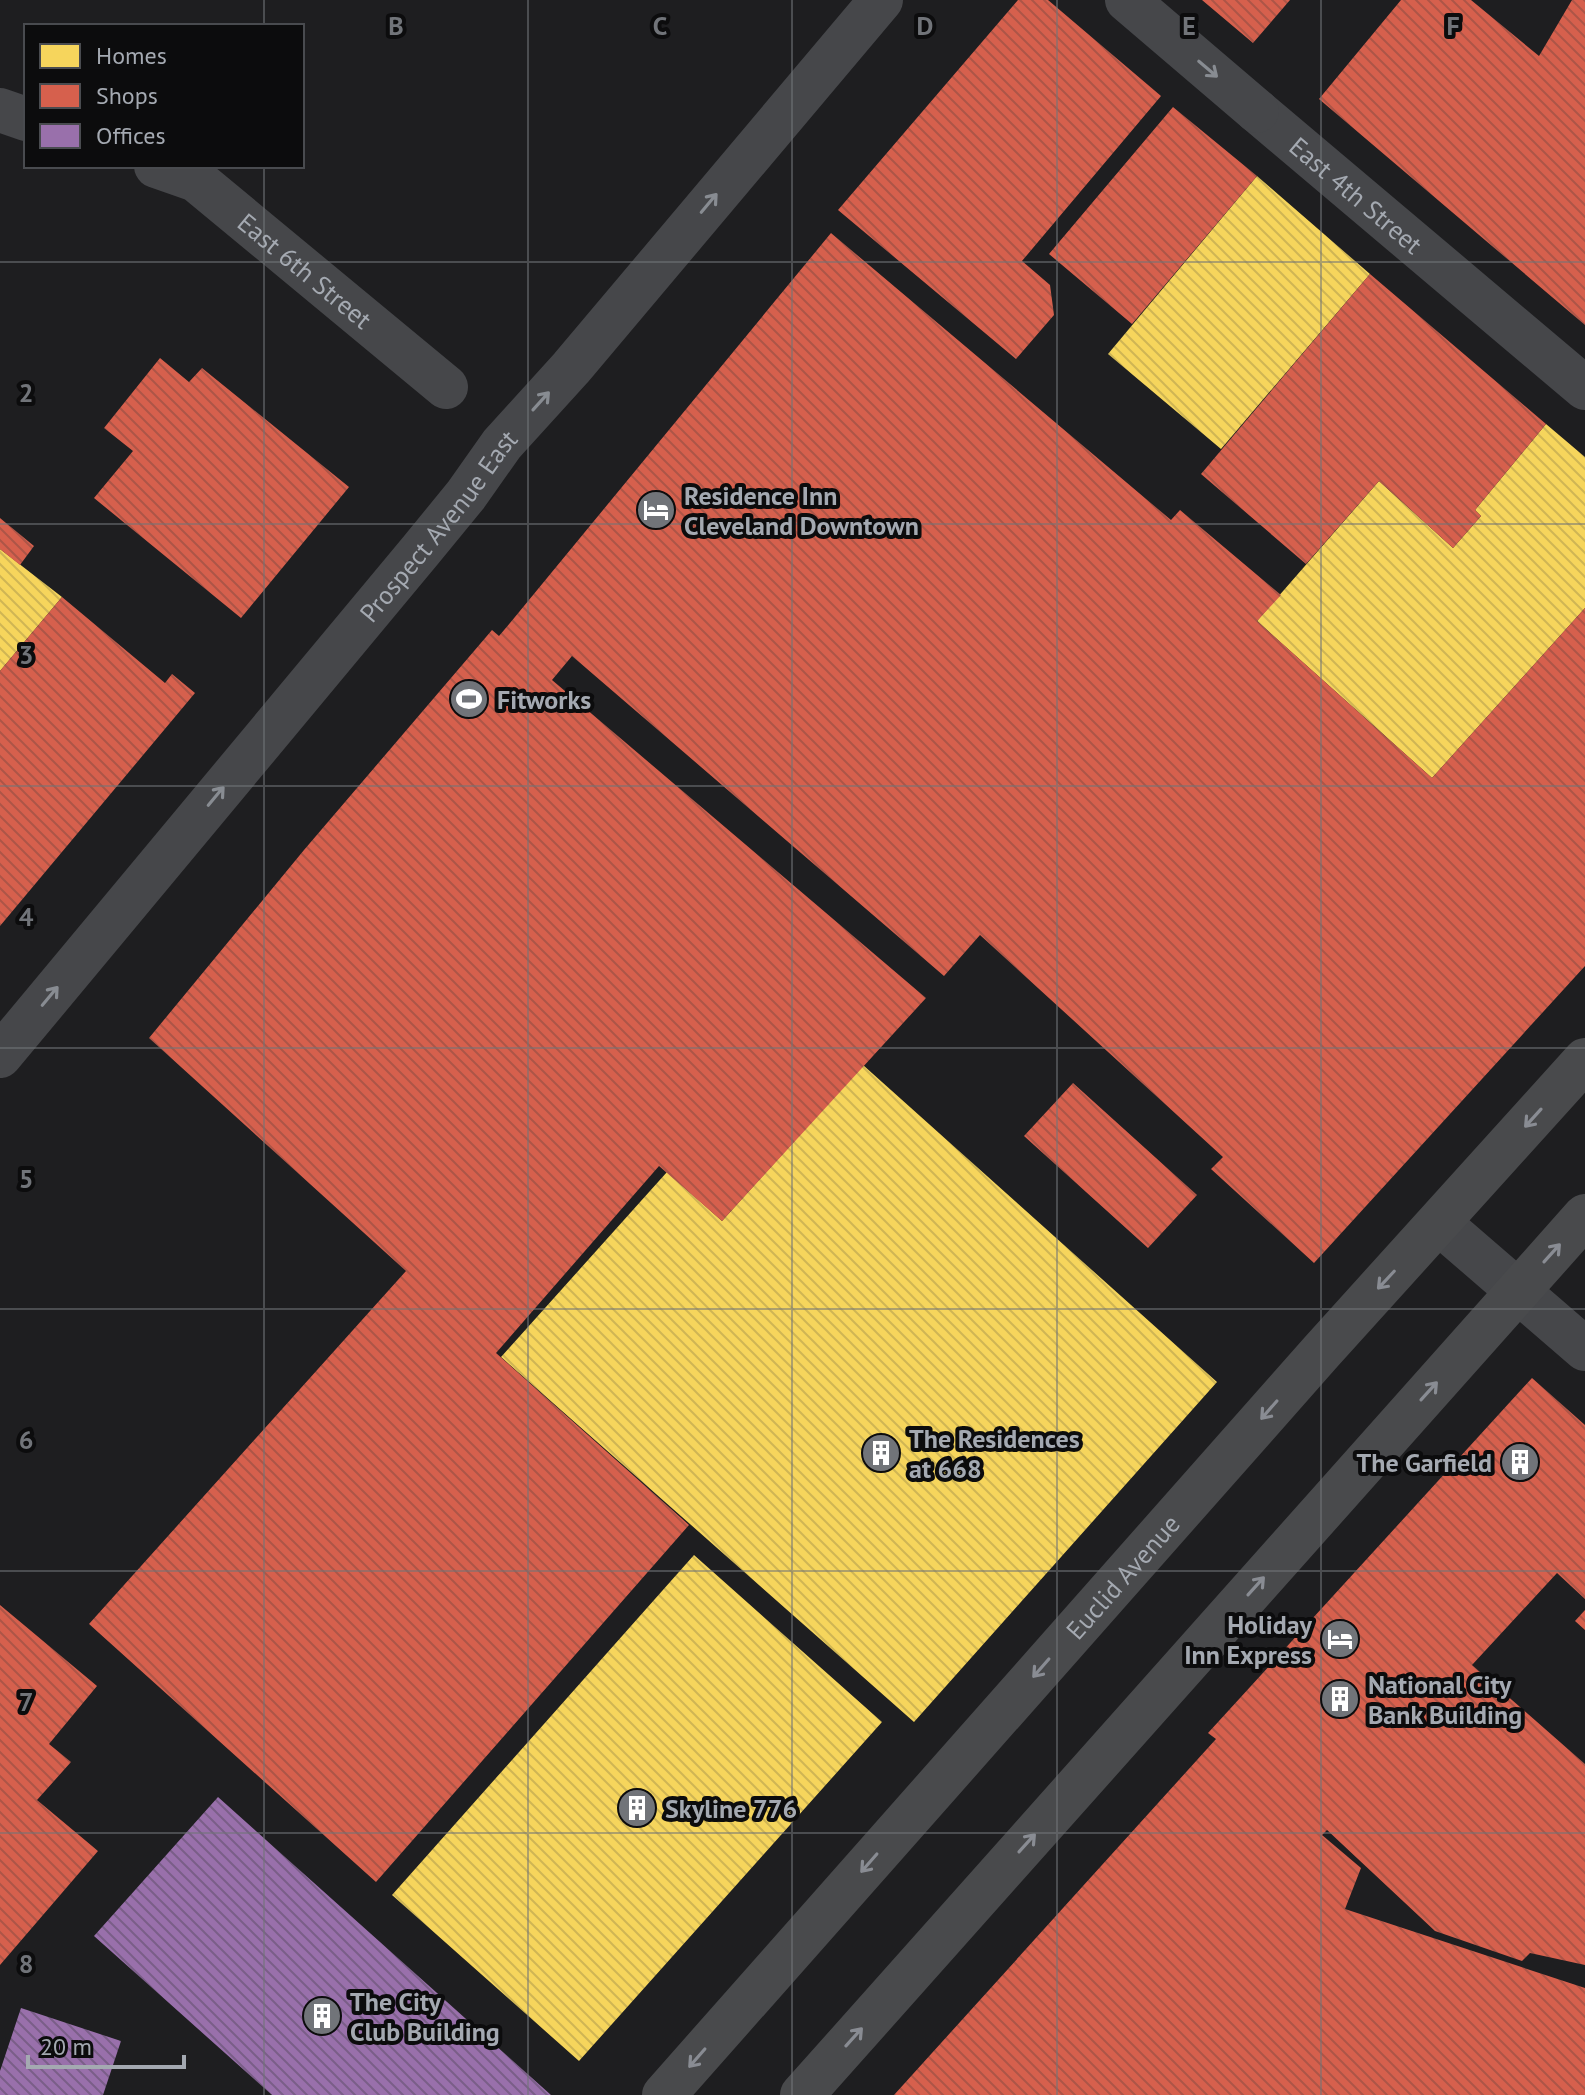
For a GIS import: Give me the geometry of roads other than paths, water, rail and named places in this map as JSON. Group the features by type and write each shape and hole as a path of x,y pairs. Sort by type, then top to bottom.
{"main road":[{"name":"Euclid Avenue","path":"664,2095 1310,1364 1585,1060"},
{"path":"802,2095 1585,1216"}],"street":[{"name":"Prospect Avenue East","path":"0,1056 421,550 502,444 571,368 881,0"},
{"name":"East 4th Street","path":"1127,0 1585,388"},
{"path":"0,110 24,118"},
{"name":"East 6th Street","path":"162,168 196,180 446,387"},
{"path":"1439,1223 1585,1349"}],"place":[{"name":"Residence Inn Cleveland Downtown","path":"656,510"},
{"name":"Fitworks","path":"469,699"},
{"name":"The Residences at 668","path":"881,1453"},
{"name":"The Garfield","path":"1520,1462"},
{"name":"Holiday Inn Express","path":"1340,1639"},
{"name":"National City Bank Building","path":"1340,1699"},
{"name":"Skyline 776","path":"637,1808"},
{"name":"The City Club Building","path":"322,2016"}]}
